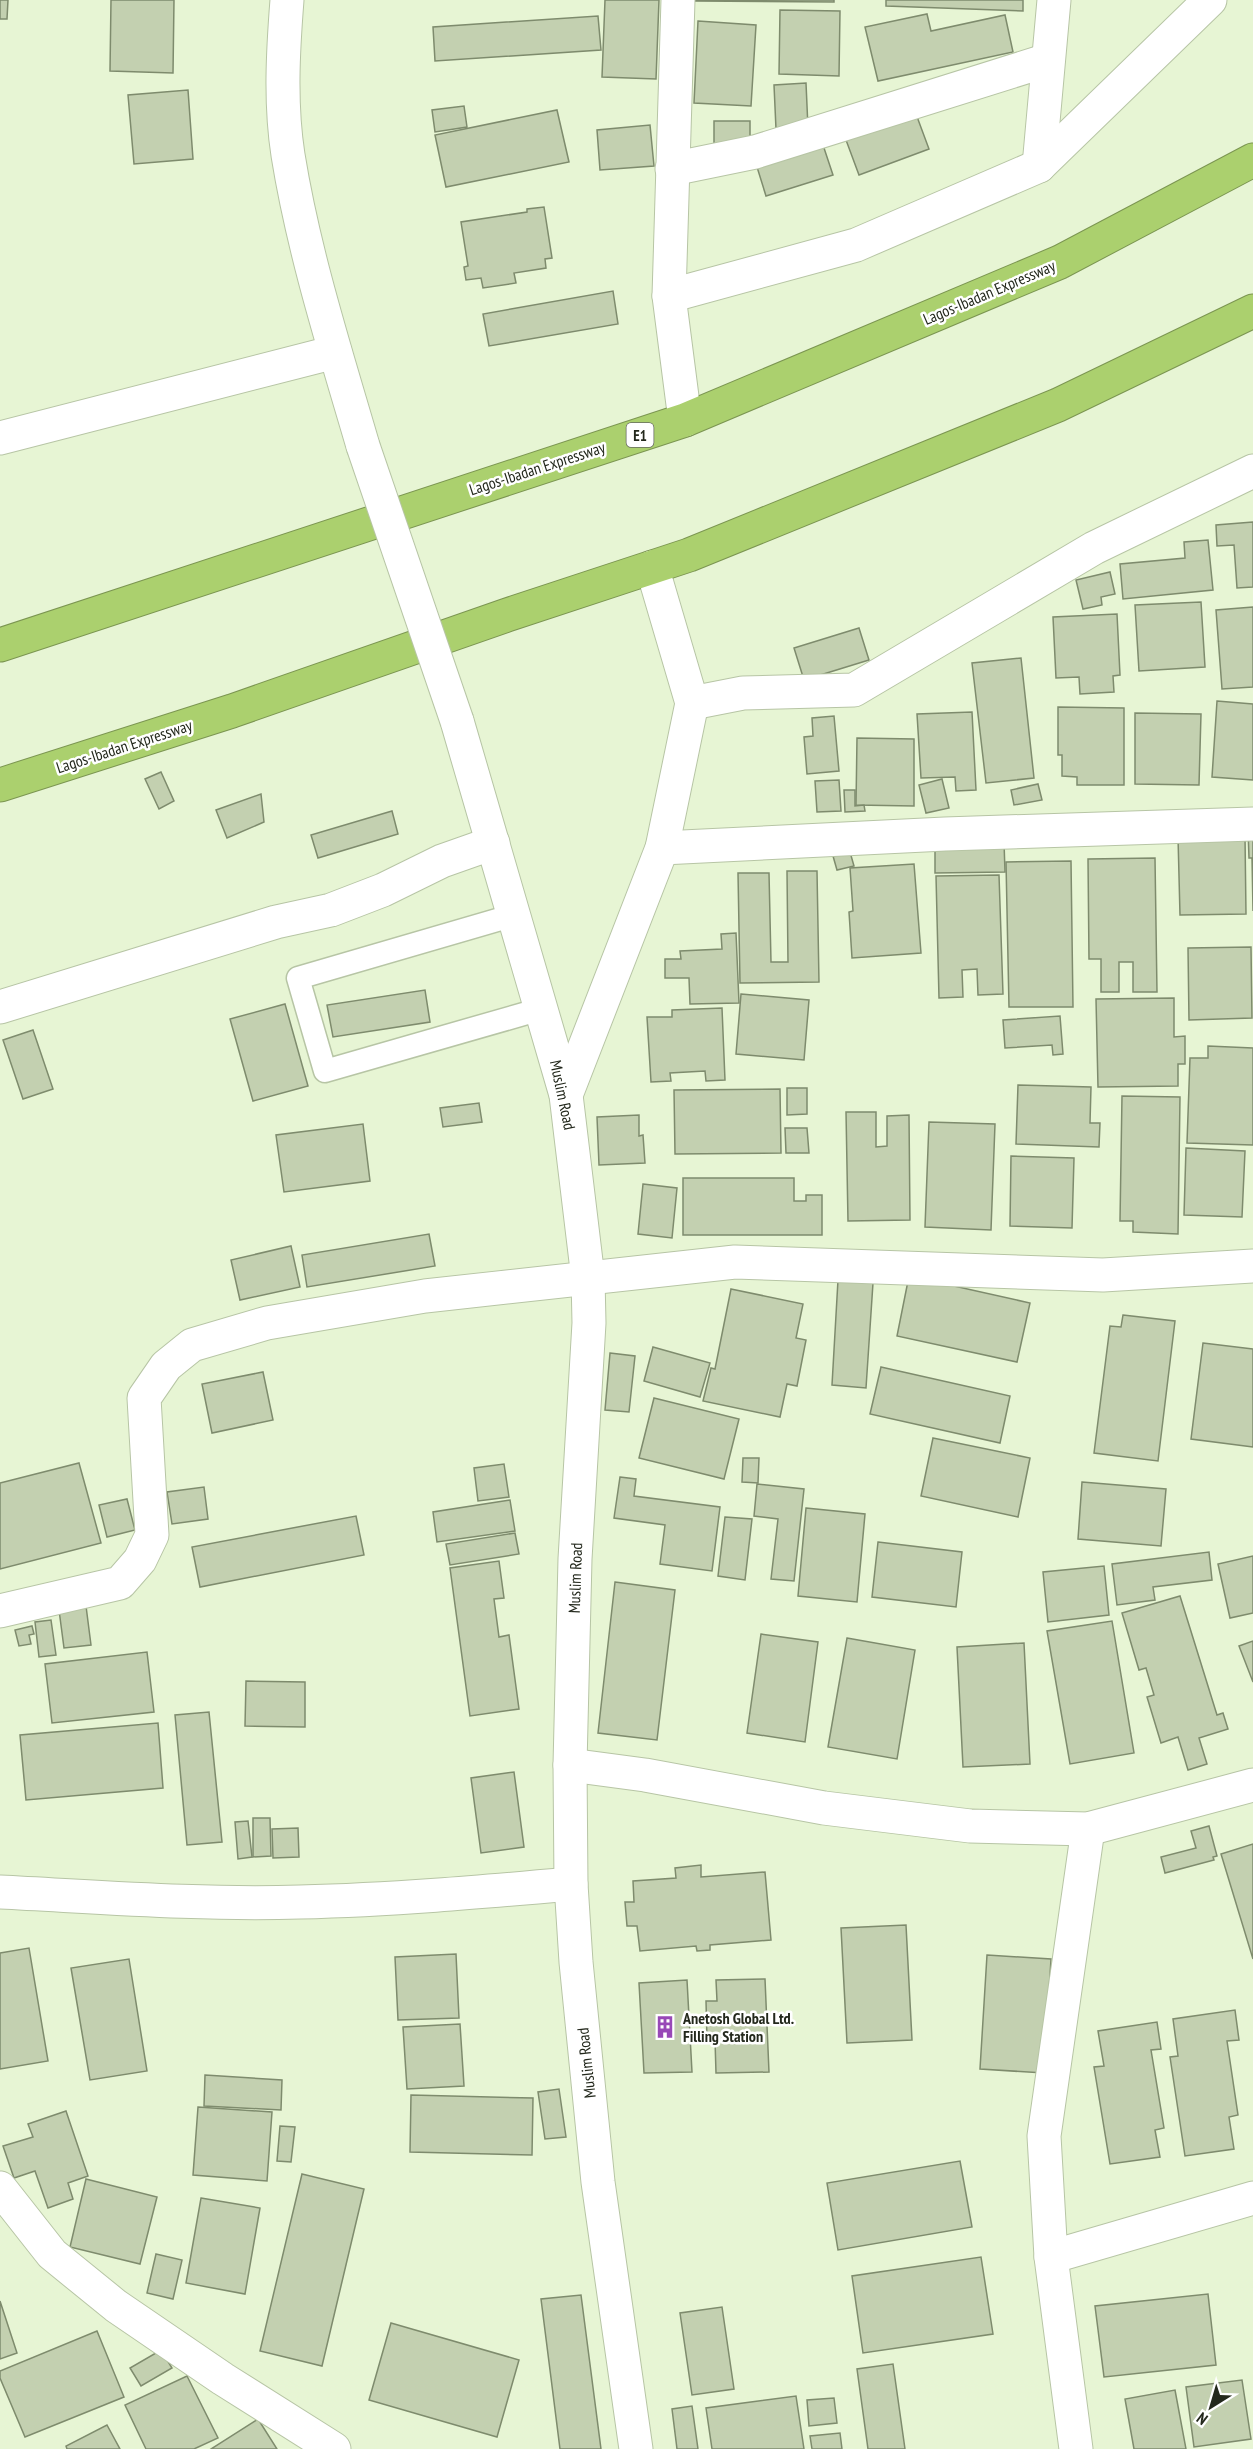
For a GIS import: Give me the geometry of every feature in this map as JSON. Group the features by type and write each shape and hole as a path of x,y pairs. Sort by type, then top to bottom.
{"highway":[{"name":"Lagos-Ibadan Expressway","path":"0,645 685,420 1060,262 1253,160"},
{"name":"Lagos-Ibadan Expressway","path":"0,785 232,711 699,551 1058,405 1253,311"}],"street":[{"name":"Muslim Road","path":"286,0 282,60 288,153 314,280 363,446 457,721 566,1095 588,1278 589,1335 575,1559 570,1765 576,1962 598,2182 636,2449"},
{"path":"678,0 669,296 685,420"},
{"path":"1039,165 1054,0"},
{"path":"669,296 856,245 1039,165 1210,0"},
{"path":"672,169 755,152 1048,60"},
{"path":"0,438 335,352"},
{"path":"692,703 743,693 854,690 1094,548 1253,471"},
{"path":"566,1095 662,848 692,703 652,567"},
{"path":"662,848 945,834 1253,824"},
{"path":"0,1007 276,922 331,910 383,890 442,861 493,843"},
{"path":"0,1611 120,1583 140,1560 152,1535 144,1398 166,1366 192,1344 267,1323 424,1296 735,1262 1103,1275 1253,1266"},
{"path":"570,1765 645,1775 824,1808 959,1825 1088,1829 1253,1785"},
{"path":"1076,2449 1051,2257 1044,2136 1088,1829"},
{"path":"0,1892 170,1901 299,1902 445,1895 572,1884"},
{"path":"0,2188 52,2253 116,2306 223,2379 334,2449"},
{"path":"1051,2257 1253,2198"}],"lane":[{"path":"514,915 298,978 326,1071 541,1009"}],"building":[{"path":"0,0 8,0 7,19 0,19"},
{"path":"111,0 174,0 173,73 110,71"},
{"path":"605,0 659,0 656,79 602,77"},
{"path":"834,0 834,2 694,1"},
{"path":"886,0 1023,0 1023,11 886,6"},
{"path":"780,10 840,11 839,76 779,74"},
{"path":"927,14 931,31 1005,15 1013,52 878,81 865,27"},
{"path":"598,16 601,50 435,61 433,27"},
{"path":"698,21 756,25 751,106 694,103"},
{"path":"806,83 808,128 776,129 774,85"},
{"path":"188,90 193,159 134,164 128,95"},
{"path":"464,106 467,127 435,132 432,110"},
{"path":"557,110 569,162 446,187 435,135"},
{"path":"916,114 929,149 859,175 846,140"},
{"path":"714,121 750,121 750,145 714,145"},
{"path":"650,125 654,166 600,170 597,130"},
{"path":"823,145 833,175 766,196 757,167"},
{"path":"544,207 552,258 545,259 546,268 514,273 516,283 483,288 481,278 466,280 464,267 468,266 461,222 527,212 527,209"},
{"path":"613,291 618,324 489,346 483,314"},
{"path":"1253,522 1253,587 1237,588 1234,545 1217,546 1216,525"},
{"path":"1208,540 1213,590 1123,599 1120,564 1185,558 1184,542"},
{"path":"1110,572 1115,594 1101,597 1102,605 1083,609 1076,580"},
{"path":"1201,602 1205,667 1139,671 1135,605"},
{"path":"1253,607 1253,687 1222,689 1216,610"},
{"path":"1117,614 1120,675 1113,676 1114,692 1080,694 1079,677 1056,678 1053,617"},
{"path":"859,628 869,660 804,680 794,648"},
{"path":"1021,658 1034,778 986,783 972,663"},
{"path":"1217,701 1253,704 1253,780 1212,777"},
{"path":"1058,707 1124,708 1124,785 1077,785 1077,777 1062,776 1062,755 1058,755"},
{"path":"972,712 976,790 956,791 955,777 921,778 917,714"},
{"path":"1135,713 1201,714 1199,785 1135,784"},
{"path":"834,716 839,771 807,774 804,737 813,736 812,718"},
{"path":"857,738 914,739 914,806 856,805"},
{"path":"161,772 174,801 159,809 145,779"},
{"path":"942,779 949,808 926,813 919,785"},
{"path":"839,780 841,811 817,812 815,781"},
{"path":"1038,784 1042,800 1014,805 1011,790"},
{"path":"844,790 855,790 855,806 864,805 865,811 845,812"},
{"path":"261,794 264,822 227,838 216,810"},
{"path":"392,811 398,834 318,858 311,835"},
{"path":"1248,829 1253,830 1253,911 1252,858 1249,858"},
{"path":"1245,836 1246,914 1180,915 1178,837"},
{"path":"935,839 1004,842 1005,872 935,873"},
{"path":"848,845 854,866 837,870 831,849"},
{"path":"1155,858 1157,992 1133,992 1133,962 1119,962 1119,992 1101,992 1101,959 1089,959 1088,859"},
{"path":"1071,861 1073,1007 1009,1007 1006,862"},
{"path":"914,864 921,953 852,958 849,912 853,911 850,868"},
{"path":"787,871 817,871 819,982 740,983 738,873 769,873 771,962 788,962"},
{"path":"999,875 1003,994 978,995 977,969 962,970 963,997 939,998 936,876"},
{"path":"736,933 739,1003 690,1004 689,978 665,978 665,959 681,959 680,951 722,949 721,934"},
{"path":"1251,947 1252,1018 1189,1020 1188,948"},
{"path":"425,990 430,1022 333,1037 327,1005"},
{"path":"741,994 809,1000 804,1060 736,1054"},
{"path":"1174,998 1174,1037 1185,1036 1185,1064 1178,1064 1178,1086 1098,1087 1096,999"},
{"path":"285,1004 308,1086 253,1101 230,1019"},
{"path":"722,1008 725,1080 706,1081 705,1071 670,1073 671,1081 651,1082 647,1017 672,1017 672,1010"},
{"path":"1060,1016 1063,1054 1053,1055 1052,1045 1005,1048 1003,1020"},
{"path":"33,1030 53,1089 23,1099 3,1040"},
{"path":"1208,1046 1253,1048 1253,1145 1187,1143 1190,1058 1208,1058"},
{"path":"1018,1085 1091,1087 1090,1123 1100,1123 1099,1147 1016,1144"},
{"path":"787,1088 807,1088 807,1114 787,1115"},
{"path":"780,1089 781,1153 675,1154 674,1090"},
{"path":"1122,1096 1180,1097 1178,1234 1133,1232 1133,1221 1120,1221"},
{"path":"479,1103 482,1122 443,1127 440,1108"},
{"path":"846,1112 876,1112 876,1147 887,1146 887,1116 909,1115 910,1220 848,1221"},
{"path":"639,1115 639,1136 643,1135 645,1163 599,1165 597,1117"},
{"path":"929,1122 995,1124 991,1230 925,1227"},
{"path":"363,1124 370,1181 284,1192 276,1135"},
{"path":"785,1128 807,1128 809,1153 786,1153"},
{"path":"1186,1148 1245,1151 1242,1217 1184,1215"},
{"path":"1011,1156 1074,1158 1072,1228 1010,1226"},
{"path":"683,1178 794,1178 794,1201 806,1201 806,1195 822,1195 822,1235 683,1235"},
{"path":"643,1184 677,1188 672,1238 638,1234"},
{"path":"429,1234 435,1266 307,1287 302,1255"},
{"path":"291,1246 300,1287 240,1300 231,1260"},
{"path":"909,1276 1030,1303 1017,1362 897,1336"},
{"path":"838,1280 873,1283 866,1388 832,1385"},
{"path":"731,1289 803,1304 796,1338 806,1340 797,1386 787,1384 780,1417 703,1401 711,1368 715,1369"},
{"path":"1123,1315 1175,1321 1158,1461 1094,1453 1110,1326 1121,1327"},
{"path":"1203,1343 1253,1349 1253,1447 1191,1439"},
{"path":"653,1347 710,1363 700,1397 644,1381"},
{"path":"610,1353 635,1356 629,1412 605,1410"},
{"path":"881,1367 1010,1396 1000,1443 870,1414"},
{"path":"263,1372 273,1420 212,1433 202,1384"},
{"path":"654,1398 739,1419 724,1479 639,1458"},
{"path":"933,1438 1030,1458 1018,1517 921,1496"},
{"path":"743,1458 759,1458 758,1483 742,1482"},
{"path":"79,1463 101,1543 0,1569 0,1483"},
{"path":"504,1464 509,1497 478,1501 474,1468"},
{"path":"620,1477 636,1479 634,1496 720,1507 712,1571 660,1564 665,1525 614,1518"},
{"path":"1082,1482 1166,1489 1161,1546 1078,1539"},
{"path":"757,1484 804,1489 794,1581 771,1579 778,1519 754,1516"},
{"path":"204,1487 208,1519 172,1524 167,1492"},
{"path":"127,1499 135,1530 107,1537 99,1505"},
{"path":"510,1500 515,1531 437,1542 433,1512"},
{"path":"806,1508 865,1514 857,1602 798,1596"},
{"path":"356,1516 364,1555 200,1587 192,1547"},
{"path":"725,1517 752,1519 745,1580 718,1576"},
{"path":"515,1533 519,1554 450,1565 446,1544"},
{"path":"878,1542 962,1552 956,1607 872,1597"},
{"path":"1209,1552 1212,1580 1153,1587 1155,1600 1117,1605 1112,1564"},
{"path":"1253,1556 1253,1613 1230,1618 1218,1564"},
{"path":"499,1561 504,1598 494,1599 499,1637 509,1635 519,1709 470,1716 450,1568"},
{"path":"1104,1566 1109,1615 1048,1622 1043,1572"},
{"path":"615,1582 675,1590 657,1740 598,1733"},
{"path":"1180,1596 1217,1715 1223,1713 1228,1729 1199,1738 1207,1764 1188,1770 1178,1737 1161,1743 1147,1697 1154,1695 1146,1668 1139,1670 1122,1613"},
{"path":"86,1606 91,1645 64,1648 59,1610"},
{"path":"51,1620 56,1655 39,1657 35,1622"},
{"path":"1112,1621 1134,1753 1070,1764 1047,1631"},
{"path":"32,1626 34,1634 29,1635 31,1644 19,1646 15,1630"},
{"path":"761,1634 818,1642 805,1742 747,1733"},
{"path":"847,1638 915,1650 897,1759 828,1747"},
{"path":"1253,1641 1253,1682 1239,1646"},
{"path":"1024,1643 1030,1764 963,1767 957,1647"},
{"path":"147,1652 154,1712 52,1723 45,1664"},
{"path":"246,1681 305,1682 305,1727 245,1726"},
{"path":"209,1712 222,1842 187,1845 175,1715"},
{"path":"158,1723 163,1788 26,1800 20,1735"},
{"path":"514,1772 524,1847 481,1853 471,1778"},
{"path":"253,1818 270,1818 271,1856 253,1857"},
{"path":"248,1821 252,1857 238,1859 235,1822"},
{"path":"1209,1826 1217,1856 1213,1857 1214,1860 1165,1873 1161,1857 1196,1848 1191,1831"},
{"path":"298,1828 299,1857 273,1858 272,1829"},
{"path":"1253,1844 1253,1959 1221,1854"},
{"path":"701,1865 701,1877 765,1872 771,1940 710,1945 710,1950 697,1951 696,1946 640,1951 637,1926 627,1926 625,1902 634,1902 633,1881 676,1878 675,1868"},
{"path":"906,1925 912,2040 847,2043 841,1928"},
{"path":"29,1948 48,2061 0,2069 0,1953"},
{"path":"456,1954 459,2018 398,2020 395,1957"},
{"path":"987,1955 1051,1959 1044,2073 980,2069"},
{"path":"129,1959 147,2071 90,2080 71,1968"},
{"path":"765,1979 769,2072 716,2073 715,2040 707,2040 706,2001 717,2001 716,1980"},
{"name":"Anetosh Global Ltd. Filling Station","path":"687,1980 692,2072 644,2073 639,1983"},
{"path":"1235,2010 1239,2040 1227,2041 1238,2115 1229,2117 1234,2149 1185,2156 1170,2057 1178,2056 1173,2019"},
{"path":"1157,2022 1161,2049 1151,2050 1164,2128 1155,2130 1160,2157 1110,2164 1094,2067 1104,2066 1098,2031"},
{"path":"460,2024 464,2086 407,2089 403,2027"},
{"path":"205,2075 282,2080 281,2110 204,2106"},
{"path":"559,2089 566,2137 545,2139 538,2092"},
{"path":"411,2095 533,2098 532,2155 410,2152"},
{"path":"198,2107 272,2112 267,2181 193,2175"},
{"path":"66,2111 88,2176 68,2183 73,2199 48,2208 35,2171 14,2178 3,2146 33,2137 28,2124"},
{"path":"280,2126 295,2127 291,2162 277,2161"},
{"path":"960,2161 972,2227 838,2250 827,2183"},
{"path":"302,2174 364,2189 322,2366 260,2351"},
{"path":"86,2179 157,2197 140,2264 70,2247"},
{"path":"201,2198 260,2208 245,2294 186,2283"},
{"path":"156,2254 182,2260 173,2299 147,2293"},
{"path":"981,2257 993,2334 863,2353 852,2276"},
{"path":"1208,2294 1216,2365 1104,2377 1095,2306"},
{"path":"581,2295 601,2449 560,2449 541,2299"},
{"path":"0,2301 17,2353 0,2359"},
{"path":"722,2307 734,2389 692,2395 680,2313"},
{"path":"391,2323 519,2360 497,2437 369,2400"},
{"path":"97,2331 124,2397 25,2437 0,2378 0,2371"},
{"path":"161,2350 172,2368 141,2386 130,2368"},
{"path":"893,2364 905,2449 868,2449 857,2369"},
{"path":"187,2376 218,2438 194,2449 146,2449 125,2405"},
{"path":"1242,2380 1251,2439 1194,2447 1186,2387"},
{"path":"1175,2390 1186,2449 1134,2449 1125,2399"},
{"path":"796,2396 804,2449 712,2449 706,2408"},
{"path":"834,2398 837,2423 809,2426 807,2400"},
{"path":"692,2406 698,2449 677,2449 672,2409"},
{"path":"258,2419 277,2449 211,2449"},
{"path":"107,2425 120,2449 67,2449 66,2446"},
{"path":"840,2433 842,2449 812,2449 810,2436"}],"place":[{"name":"Anetosh Global Ltd. Filling Station","path":"665,2027"}]}
